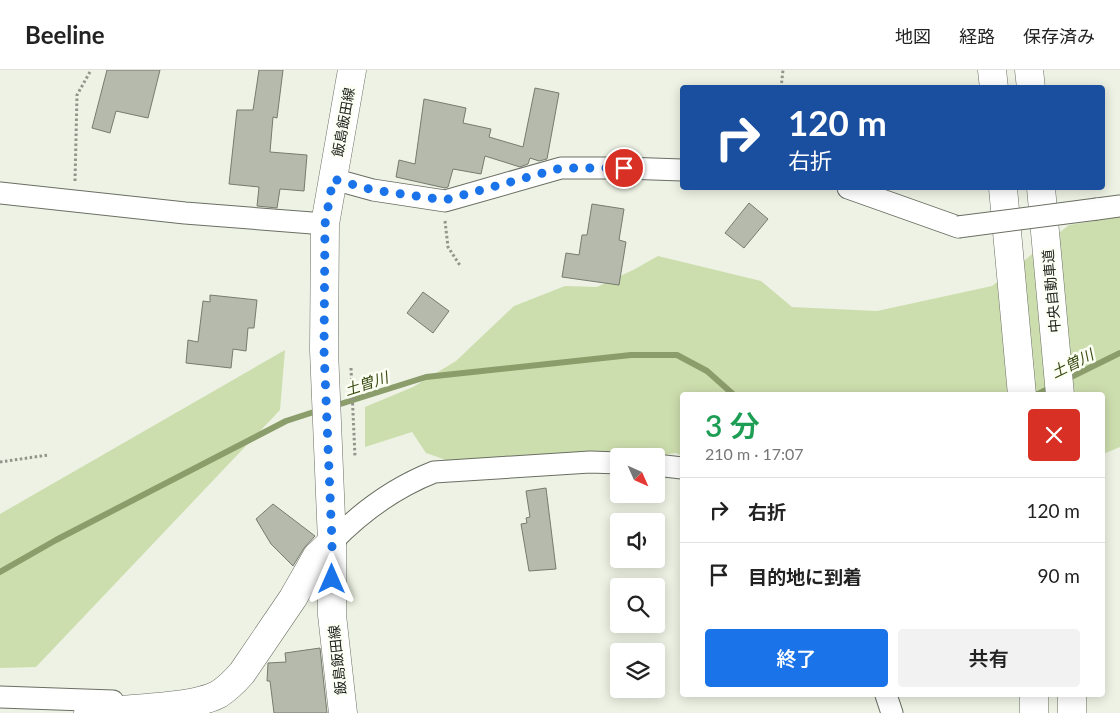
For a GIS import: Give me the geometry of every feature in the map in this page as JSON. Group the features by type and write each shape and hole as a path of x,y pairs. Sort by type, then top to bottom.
{"main road":[{"name":"飯島飯田線","path":"342,713 332,615 332,542 324,350 325,224 352,70"},
{"path":"992,70 994,85"},
{"path":"1029,70 1031,85"},
{"path":"1003,190 1022,392"},
{"name":"中央自動車道","path":"1041,190 1053,301 1060,392"},
{"path":"88,713 200,701 218,694 233,684 261,645 317,556 332,542"},
{"path":"1034,697 1034,713"},
{"path":"1072,697 1072,713"}],"street":[{"path":"333,179 373,190 445,200 561,168 680,170"},
{"path":"854,190 958,227 1120,206"},
{"path":"0,194 325,224"},
{"path":"332,542 350,524 396,491 411,481 434,472 590,462 610,463"},
{"path":"665,466 680,468"},
{"path":"0,697 186,703"},
{"path":"887,697 892,713"}],"path":[{"path":"74,202 77,95 91,70"},
{"path":"781,85 783,70"},
{"path":"445,200 444,217 448,247 461,267"},
{"path":"351,359 356,446"},
{"path":"0,462 48,454"}],"green space":[{"path":"1120,217 1120,447 1105,453 1105,392 680,392 680,455 676,453 665,455 665,448 610,448 610,457 449,461 426,453 412,432 365,447 365,407 413,387 456,361 514,306 565,286 597,287 658,256 761,281 792,307 877,311 992,286 1069,225"},
{"path":"285,350 280,410 36,667 0,668 0,514"}],"building":[{"path":"107,70 160,70 148,118 116,111 110,133 92,128"},
{"path":"259,70 283,70 277,118 273,117 270,152 307,155 304,191 280,189 277,208 257,206 259,187 229,184 237,110 253,110"},
{"path":"535,88 559,93 547,159 539,161 530,158 528,164 520,167 485,156 481,174 453,169 448,187 445,188 396,177 399,160 415,164 424,99 466,108 463,123 491,129 489,137 523,147"},
{"path":"749,203 768,219 744,248 725,233"},
{"path":"592,204 624,209 619,240 626,242 619,285 562,277 566,253 579,255 582,235 587,235"},
{"path":"423,292 449,311 433,333 407,313"},
{"path":"210,295 257,300 254,328 248,328 246,351 233,349 231,368 186,363 188,340 198,342 203,301 210,302"},
{"path":"546,488 556,569 529,571 521,524 527,523 526,518 530,517 526,491"},
{"path":"273,504 315,536 304,548 293,566 271,544 256,519"},
{"path":"320,648 327,713 274,713 270,681 267,681 268,663 286,662 285,653"}],"waterway":[{"name":"土曽川","path":"1065,380 1120,353"},
{"name":"土曽川","path":"334,406 426,377 631,355 677,355 707,371 731,392"},
{"name":"土曽川","path":"1042,392 1052,387"},
{"name":"土曽川","path":"0,572 56,540 286,421 320,410"}],"route":[{"path":"332,579 324,350 325,224 333,179 346,181 373,190 445,200 561,168 624,168"}]}
